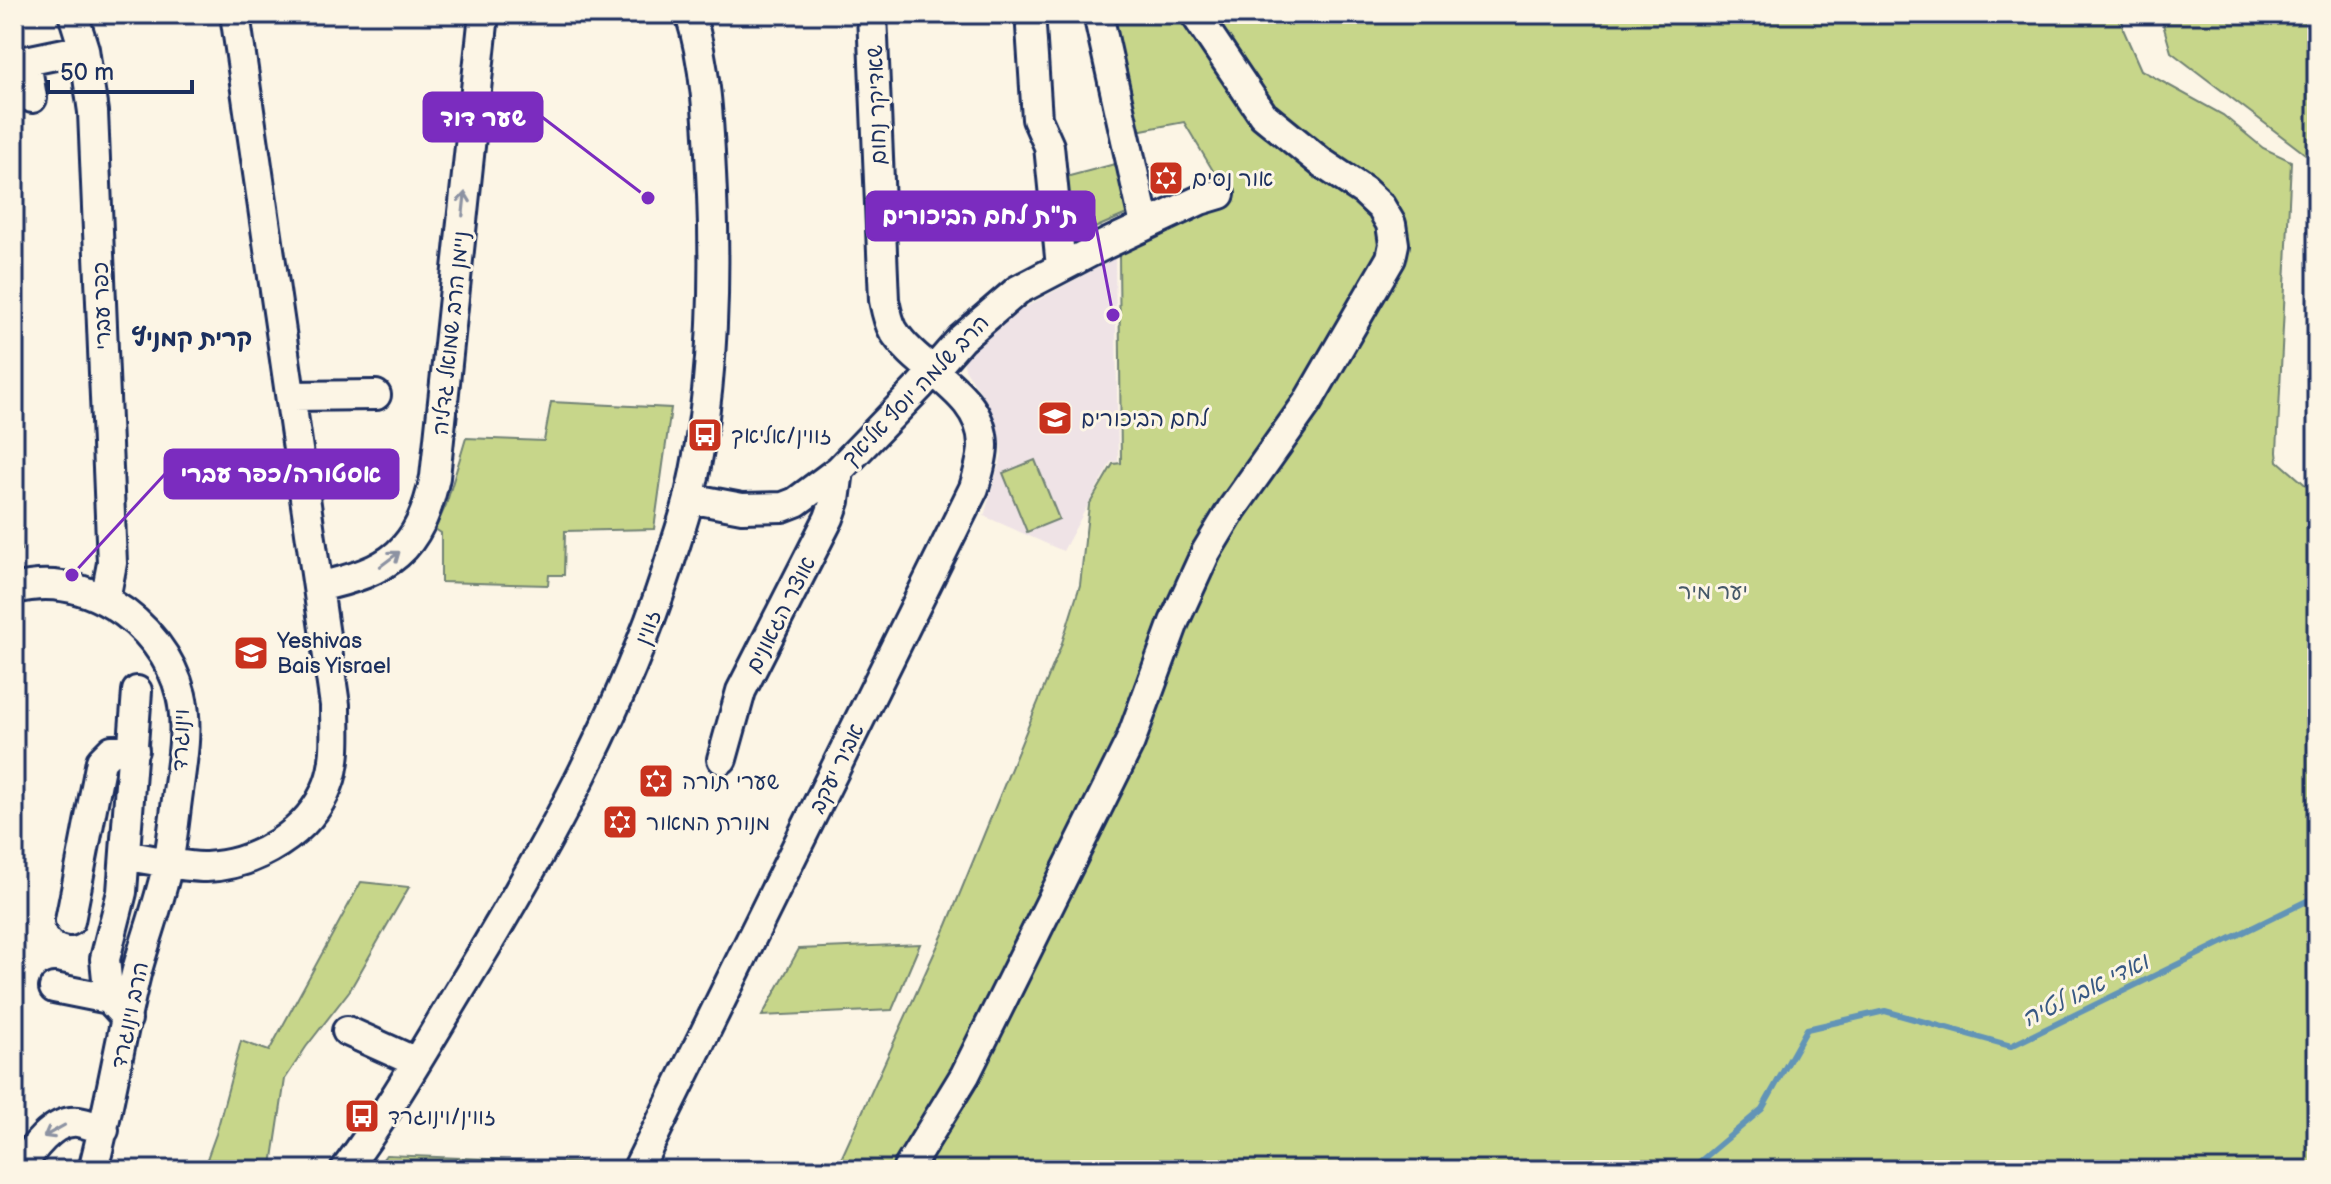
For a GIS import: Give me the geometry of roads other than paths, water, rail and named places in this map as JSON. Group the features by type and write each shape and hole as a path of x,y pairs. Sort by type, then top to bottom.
{"street":[{"name":"כפר עברי","path":"73,14 84,49 93,112 112,563 105,600"},
{"path":"127,856 203,867 228,865 255,856 282,841 307,819 321,801 334,761 335,705 235,14"},
{"name":"ניימן הרב שמואל גדליה","path":"318,587 372,572 389,560 407,546 420,527 429,505 435,477 484,14"},
{"name":"זווין","path":"345,1170 416,1062 522,887 618,701 658,597 689,498 707,384 714,277 705,93 701,59 690,14"},
{"name":"שאדיקר נחום","path":"872,14 884,300 893,330 934,370"},
{"path":"1098,14 1145,225"},
{"path":"907,1170 965,1075 1130,742 1174,622 1206,552 1232,509 1307,403 1391,258 1394,244 1391,224 1381,207 1263,115 1195,14"},
{"path":"1031,27 1037,119 1049,146 1061,267"},
{"path":"32,98 26,61 84,49"},
{"name":"הרב שלמה יוסף אליאך","path":"689,498 742,508 783,507 812,492 839,470 961,339 1018,290 1145,225 1220,194"},
{"name":"אביר יעקב","path":"637,1170 974,488 983,447 981,431 958,392 934,370"},
{"path":"291,396 376,395"},
{"name":"אוצר הגאונים","path":"722,759 741,691 829,518 835,501 839,470"},
{"name":"וינוגרד","path":"14,589 42,584 65,585 105,600 140,625 175,677 181,696 184,748 168,862"},
{"path":"118,1009 105,959 122,892 127,856 137,691"},
{"path":"70,921 101,761 112,750 134,750"},
{"name":"הרב וינוגרד","path":"93,1170 104,1130 118,1009 136,975 168,862"},
{"path":"54,988 118,1009"},
{"path":"347,1031 416,1062"},
{"path":"20,1170 42,1138 62,1126 75,1121 104,1130"}],"waterway":[{"name":"ואדי אבו לטיה","path":"1690,1170 1762,1109 1807,1029 1885,1011 2011,1046 2311,899 2317,900"}],"place":[{"name":"אור נסים","path":"1166,178"},
{"name":"שער דוד","path":"648,198"},
{"name":"ת\"ת לחם הביכורים","path":"1113,315"},
{"name":"לחם הביכורים","path":"1055,418"},
{"name":"זווין/אליאך","path":"705,435"},
{"name":"אסטורה/כפר עברי","path":"72,575"},
{"name":"Yeshivas Bais Yisrael","path":"251,653"},
{"name":"שערי תורה","path":"656,781"},
{"name":"מנורת המאור","path":"620,822"},
{"name":"זווין/וינוגרד","path":"362,1116"}],"district":[{"name":"קרית קמניץ","path":"192,338"}],"park label":[{"name":"יער מיר","path":"1713,591"}]}
